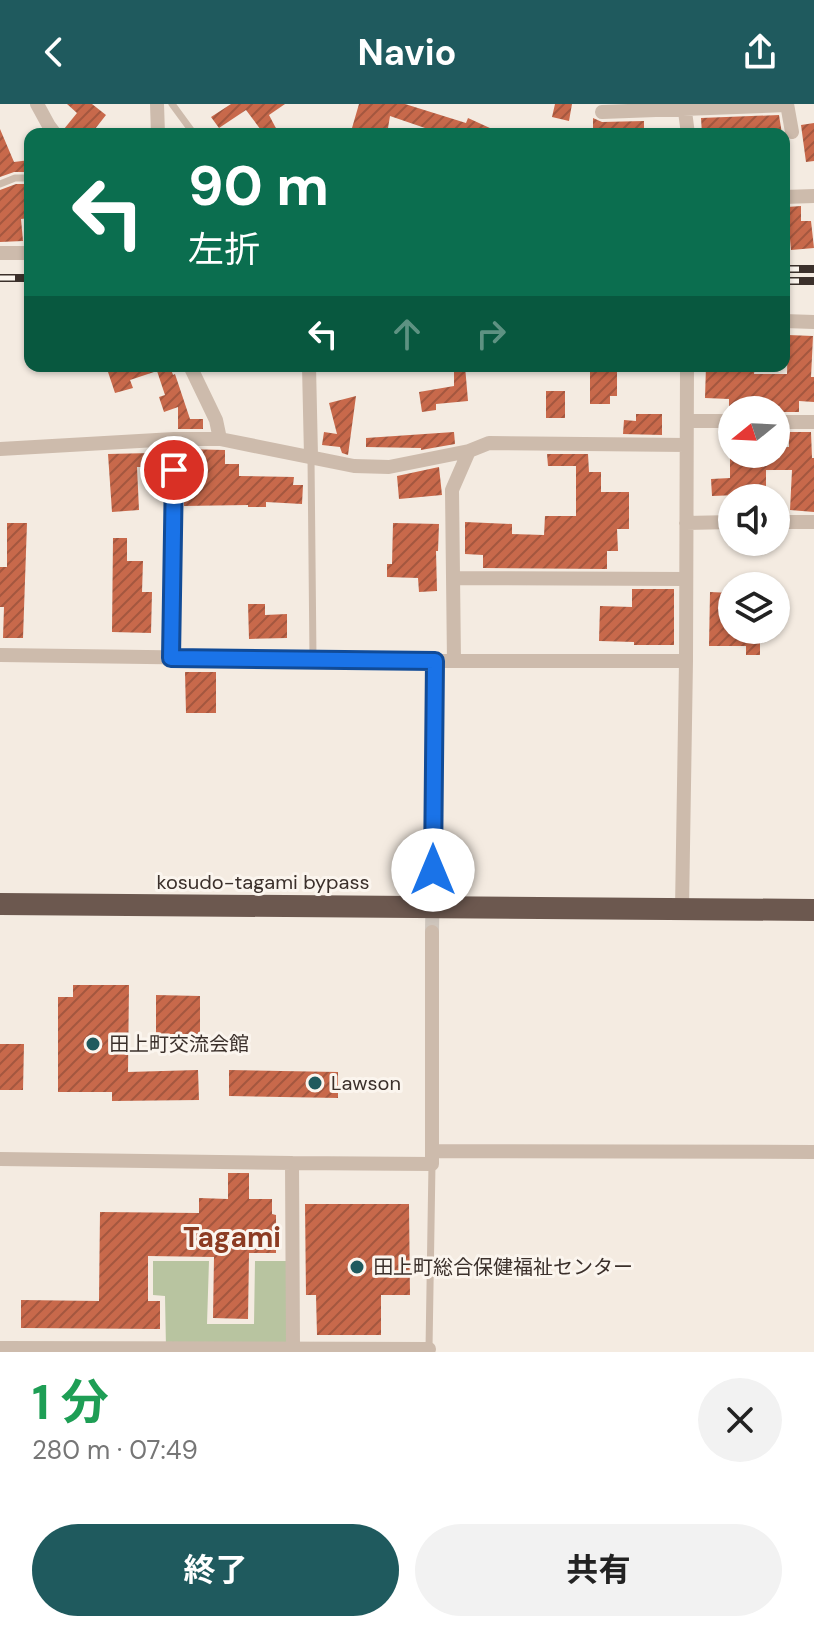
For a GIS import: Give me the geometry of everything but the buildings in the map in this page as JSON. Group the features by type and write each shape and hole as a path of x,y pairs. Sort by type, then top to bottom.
{"highway":[{"name":"kosudo-tagami bypass","path":"0,904 814,910"}],"street":[{"path":"37,104 50,128"},
{"path":"157,104 158,128"},
{"path":"602,112 684,106 787,104 792,132"},
{"path":"684,106 687,128"},
{"path":"790,197 814,196"},
{"path":"0,253 24,253"},
{"path":"790,321 814,322"},
{"path":"193,372 216,420 220,439"},
{"path":"309,372 311,456"},
{"path":"682,909 687,372"},
{"path":"687,421 718,421"},
{"path":"790,422 814,422"},
{"path":"171,658 174,439"},
{"path":"0,449 220,439 354,466 389,467 469,451 489,443 686,445"},
{"path":"454,661 452,490 469,451"},
{"path":"686,523 718,522"},
{"path":"790,522 814,522"},
{"path":"454,578 685,579"},
{"path":"0,655 686,661"},
{"path":"433,870 435,661"},
{"path":"432,932 432,1157"},
{"path":"0,1159 292,1163 432,1157 814,1152"},
{"path":"292,1163 293,1349"},
{"path":"0,1348 429,1351"}],"lane":[{"path":"172,104 190,128"},
{"path":"0,184 24,178"},
{"path":"311,456 313,659"},
{"path":"429,1351 432,1157"}],"green space":[{"path":"153,1261 209,1261 207,1324 254,1324 255,1261 293,1261 293,1349 166,1348 165,1296 153,1295"}],"tunnel":[{"path":"432,932 433,870"}],"railway":[{"path":"790,269 814,269"},
{"path":"0,278 24,278"},
{"path":"790,281 814,281"}],"place":[{"name":"田上町交流会館","path":"93,1044"},
{"name":"Lawson","path":"315,1083"},
{"name":"田上町総合保健福祉センター","path":"357,1267"}],"district":[{"name":"Tagami","path":"232,1237"}],"route":[{"path":"174,470 171,658 435,661 433,870"}]}
